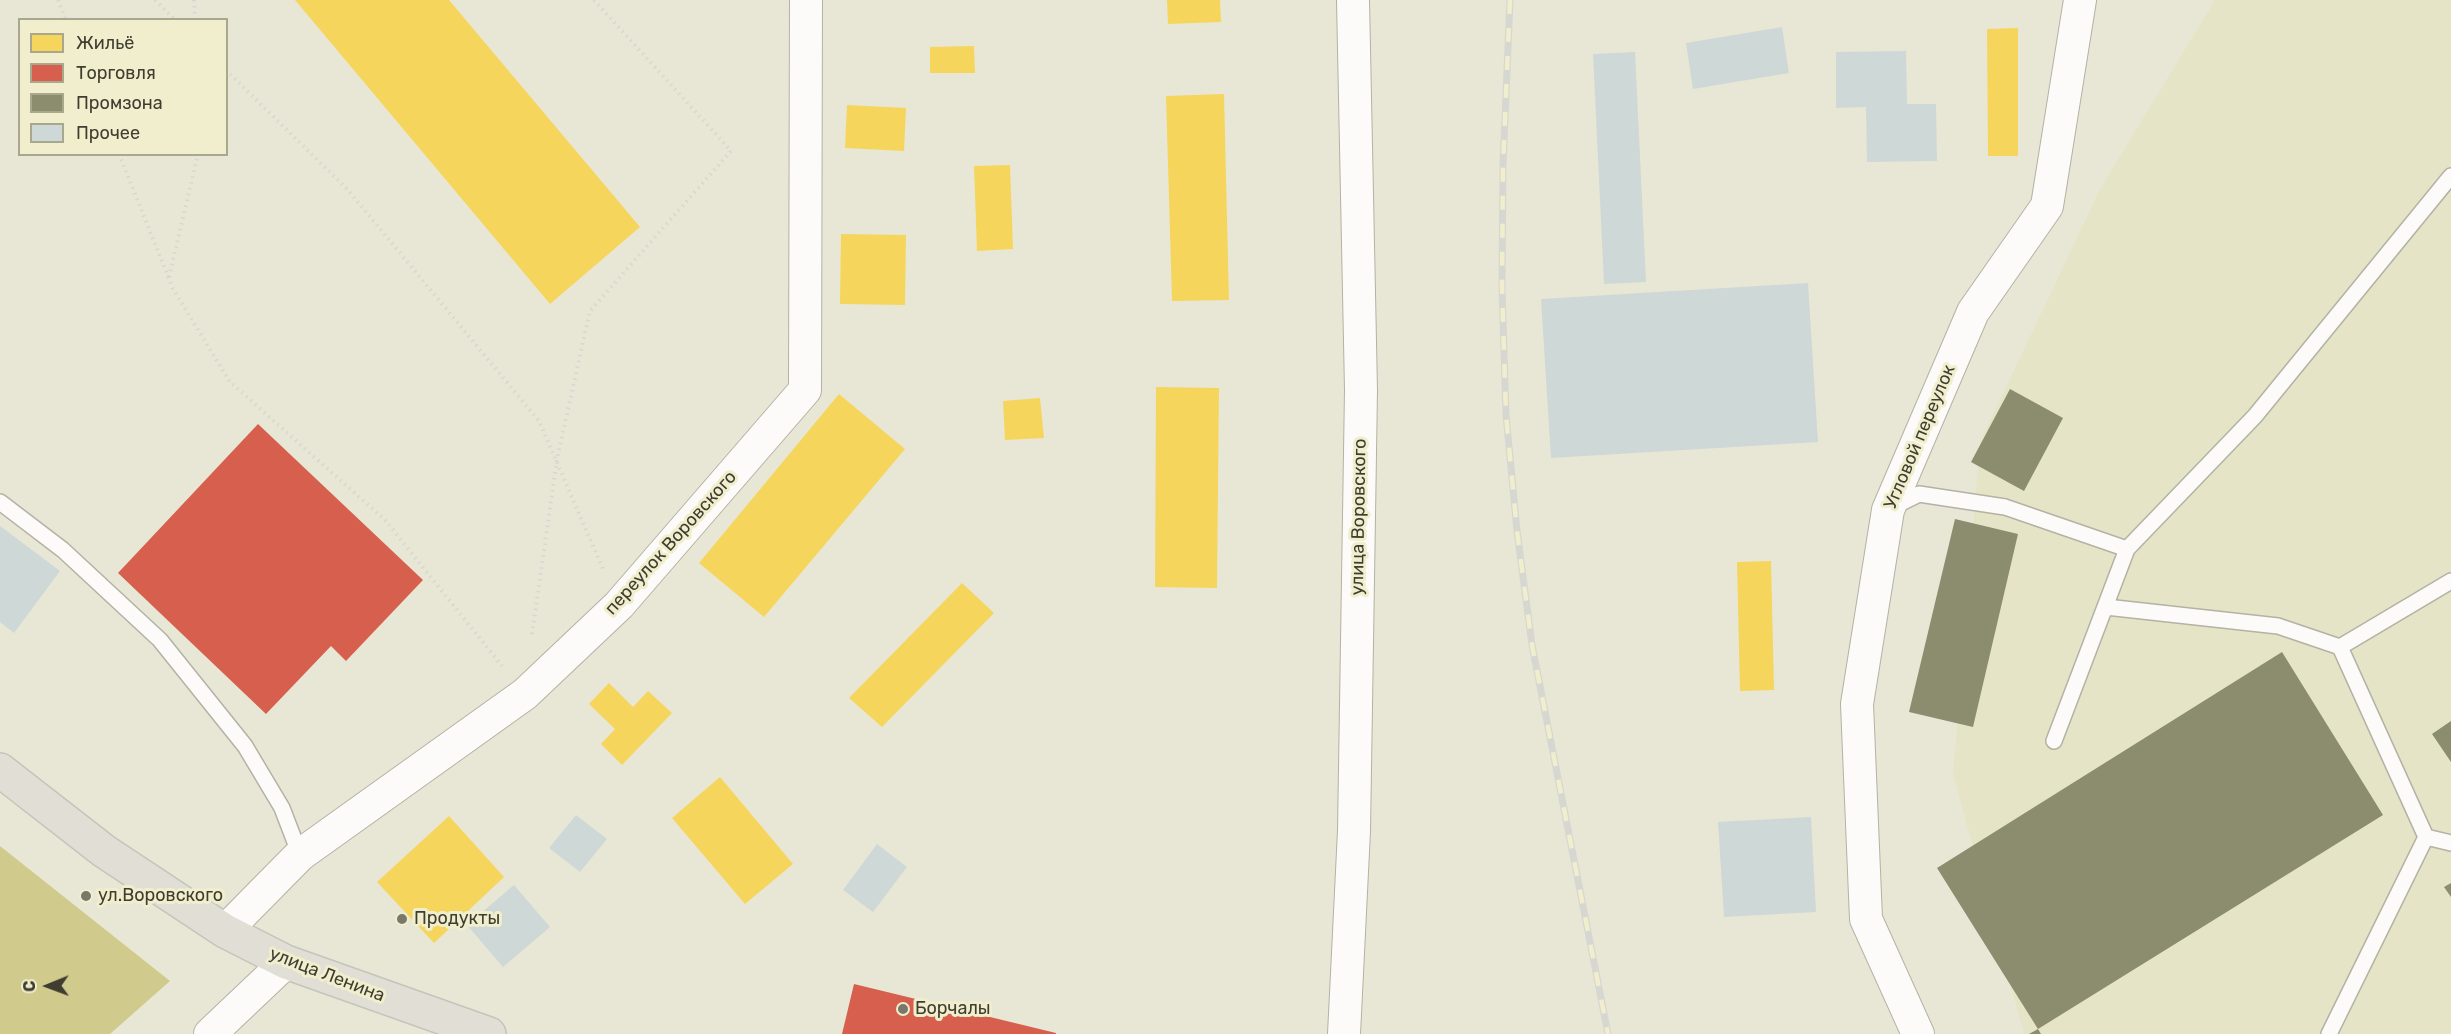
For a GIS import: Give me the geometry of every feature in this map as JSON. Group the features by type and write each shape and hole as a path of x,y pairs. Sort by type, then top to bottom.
{"main road":[{"name":"улица Ленина","path":"0,771 104,851 225,931 286,962 489,1034"}],"street":[{"name":"переулок Воровского","path":"225,931 300,855 525,694 619,605 805,390 806,0"},
{"name":"улица Воровского","path":"1344,1034 1354,831 1361,390 1353,0"},
{"name":"Угловой переулок","path":"1918,1034 1866,919 1857,704 1888,510 1973,312 2047,206 2080,0"},
{"path":"210,1034 286,962"}],"lane":[{"path":"2054,741 2127,549 2255,416 2451,176"},
{"path":"1888,510 1919,494 2005,507 2127,549"},
{"path":"0,502 63,550 160,640 245,746 282,808 300,855"},
{"path":"2340,647 2451,581"},
{"path":"2106,607 2278,626 2340,647 2426,837"},
{"path":"2426,837 2451,843"},
{"path":"2329,1034 2426,837"}],"path":[{"path":"58,0 65,18"},
{"path":"155,0 173,18"},
{"path":"194,0 195,18"},
{"path":"532,639 557,459 590,311 731,150 594,0"},
{"path":"228,72 347,189 540,421 619,605"},
{"path":"120,156 169,278 230,382 385,520 525,694"},
{"path":"169,278 198,156"}],"shaded area":[{"path":"2215,0 2451,0 2451,1034 2024,1034 1953,774 1980,442 2100,189"},
{"path":"0,846 170,981 110,1034 0,1034"}],"building: Жильё":[{"path":"295,0 449,0 640,227 550,304"},
{"path":"1167,0 1220,0 1221,22 1168,24"},
{"path":"2018,28 2018,156 1988,156 1987,29"},
{"path":"974,46 975,73 930,73 930,47"},
{"path":"1224,94 1229,300 1172,301 1166,96"},
{"path":"847,105 906,108 904,151 845,148"},
{"path":"1010,165 1013,249 977,251 974,166"},
{"path":"841,234 906,235 905,305 840,304"},
{"path":"1156,387 1219,388 1217,588 1155,587"},
{"path":"839,394 905,449 764,617 699,563"},
{"path":"1040,398 1044,438 1005,440 1003,401"},
{"path":"1771,561 1774,690 1740,691 1737,562"},
{"path":"962,583 994,613 882,727 849,698"},
{"path":"609,683 633,707 648,691 672,713 622,765 601,744 615,729 589,704"},
{"path":"720,777 793,864 745,904 672,818"},
{"path":"449,816 504,877 434,943 377,882"}],"building: Торговля":[{"path":"258,424 423,580 346,661 331,646 266,714 118,573"},
{"name":"Борчалы","path":"854,984 1056,1033 1056,1034 842,1034"}],"building: Промзона":[{"path":"2010,389 2063,418 2024,491 1971,462"},
{"path":"1955,519 2018,534 1973,727 1909,712"},
{"path":"2282,652 2383,815 2038,1029 1937,868"},
{"path":"2451,721 2451,762 2432,734"},
{"path":"2451,883 2451,897 2444,887"},
{"path":"2038,1029 2041,1034 2029,1034"}],"building: Прочее":[{"path":"1782,27 1789,73 1693,89 1686,43"},
{"path":"1906,51 1907,104 1936,104 1937,161 1867,162 1866,107 1836,108 1836,52"},
{"path":"1635,52 1646,282 1604,284 1593,54"},
{"path":"1808,283 1818,442 1551,458 1541,299"},
{"path":"0,526 60,571 14,633 0,622"},
{"path":"576,815 607,839 580,872 549,848"},
{"path":"1811,817 1816,912 1724,917 1718,822"},
{"path":"877,844 907,867 873,912 843,890"},
{"path":"514,885 550,927 503,967 467,925"}],"railway":[{"path":"1510,0 1503,165 1502,287 1506,415 1517,531 1532,645 1608,1034"}],"place":[{"name":"ул.Воровского","path":"86,896"},
{"name":"Продукты","path":"402,919"},
{"name":"Борчалы","path":"903,1009"}]}
